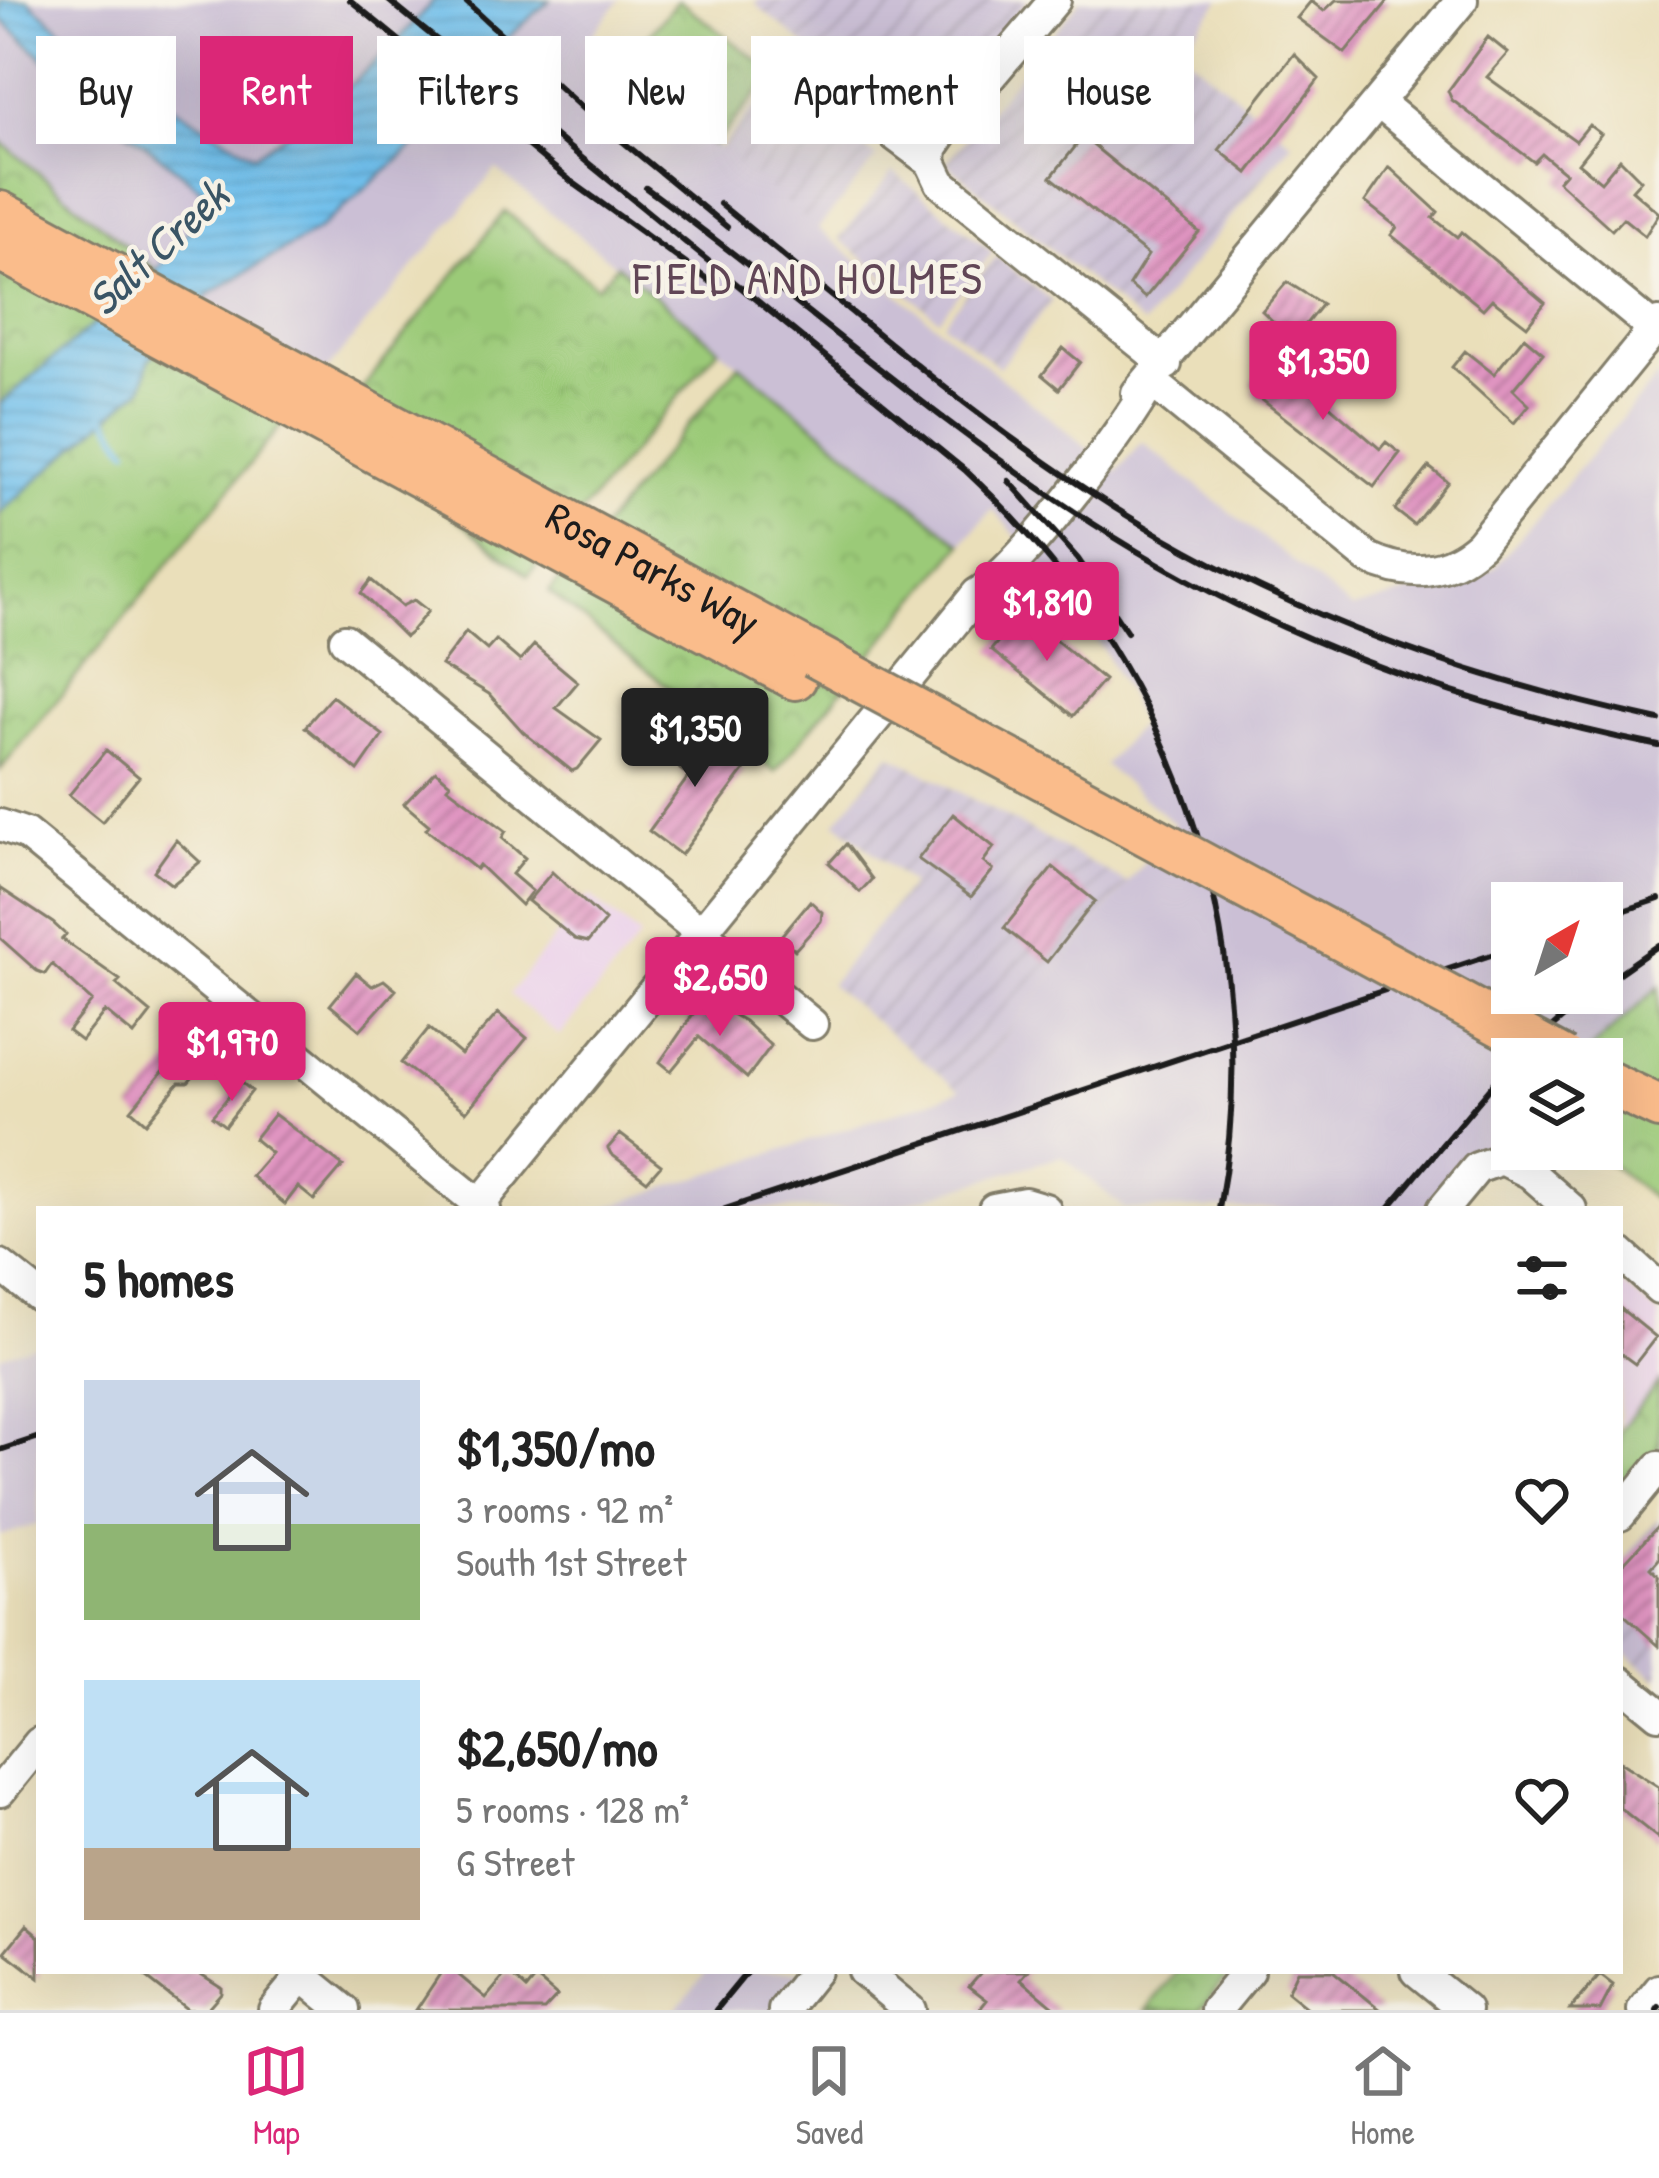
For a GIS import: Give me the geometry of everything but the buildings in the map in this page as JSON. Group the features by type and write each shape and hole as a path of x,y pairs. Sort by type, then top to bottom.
{"highway":[{"name":"Rosa Parks Way","path":"3,226 805,666 1491,1052"},
{"name":"Rosa Parks Way","path":"805,666 1523,1038"},
{"path":"1623,1089 1659,1107"},
{"path":"1623,1121 1659,1138"}],"street":[{"path":"931,162 932,148 946,128 1055,0"},
{"path":"484,1206 977,594 980,578 1124,404 1158,372 1462,0"},
{"path":"907,144 931,162 941,183 1368,558 1410,572 1456,563 1480,544 1656,326 1378,102"},
{"path":"345,640 812,1024"},
{"path":"1,825 26,834 482,1206"},
{"path":"1445,1206 1477,1168 1494,1160 1521,1166 1567,1206"},
{"path":"1005,1206 1036,1206"},
{"path":"1623,1256 1659,1288"},
{"path":"0,1265 36,1294"},
{"path":"1623,1511 1659,1467"},
{"path":"1623,1684 1659,1714"},
{"path":"274,2010 300,1974"},
{"path":"303,1974 344,2010"},
{"path":"784,2010 813,1974"},
{"path":"867,1974 910,2010"},
{"path":"1216,2010 1246,1974"},
{"path":"1421,1974 1465,2010"},
{"path":"1642,2010 1659,1990"}],"shaded area":[{"path":"0,0 620,0 591,36 585,36 585,144 714,144 1117,472 1142,442 1352,609 1493,569 1659,375 1659,987 1603,1038 1491,1038 1491,1161 1446,1206 1121,1206 1062,1156 897,1206 611,1206 960,1091 1175,824 1104,765 1140,724 1130,700 1104,651 1042,565 992,509 962,544 496,169 306,395 0,141"},
{"path":"758,0 1028,0 999,36 794,36 755,4"},
{"path":"1081,0 1221,0 1192,36 1051,36"},
{"path":"1194,61 1292,142 1143,325 946,163 962,144 1000,144 1000,98 1024,69 1024,144 1194,144"},
{"path":"751,112 751,144 860,144 877,158 816,231 720,150"},
{"path":"893,172 993,252 939,319 839,239"},
{"path":"996,256 1052,301 999,367 943,323"},
{"path":"890,754 1127,883 960,1091 830,985 911,884 836,822"},
{"path":"589,895 640,937 560,1036 509,994"},
{"path":"1623,1285 1659,1315 1659,1382 1623,1426"},
{"path":"36,1344 36,1525 0,1536 0,1356"},
{"path":"1659,1517 1659,1680 1623,1650 1623,1561"},
{"path":"704,1974 813,1974 784,2010 674,2010"}],"green space":[{"path":"678,0 725,36 648,36"},
{"path":"727,37 751,56 751,101 727,130"},
{"path":"0,141 306,395 0,770"},
{"path":"505,211 597,287 617,265 719,348 528,576 335,422"},
{"path":"739,364 962,544 775,772 549,592"},
{"path":"1659,987 1659,1204 1617,1170 1623,1170 1623,1038 1603,1038"},
{"path":"1659,1382 1659,1446 1623,1490 1623,1426"},
{"path":"1176,1974 1229,1974 1200,2010 1147,2010"}],"water":[{"path":"0,0 28,0 69,36 36,36 36,51 0,18"},
{"path":"434,0 550,0 510,36 401,36"},
{"path":"377,60 377,144 417,144 318,230 211,293 149,360 143,387 0,513 0,404 154,273 214,199 144,144 176,144 176,108 200,123 200,144 236,144 254,155 271,144 353,144 353,82"}],"waterway":[{"path":"103,413 128,449"}],"railway":[{"path":"350,0 572,182 718,287"},
{"path":"388,0 966,471 1037,545 1098,626 1149,714 1188,807 1215,905 1230,1005 1231,1107 1219,1206"},
{"path":"464,0 583,109 727,227"},
{"path":"646,188 978,444 1157,563 1294,632 1365,661 1510,710 1659,746"},
{"path":"720,204 992,423 1153,531 1290,602 1362,632 1509,682 1659,720"},
{"path":"1009,481 1078,559 1127,632"},
{"path":"1623,911 1659,899"},
{"path":"1623,970 1659,945"},
{"path":"734,1206 1491,955"},
{"path":"1540,1038 1568,1014"},
{"path":"1391,1206 1491,1087"},
{"path":"0,1450 36,1438"},
{"path":"716,2010 746,1974"}],"district":[{"name":"FIELD AND HOLMES","path":"809,277"}],"water label":[{"name":"Salt Creek","path":"157,247"}]}
